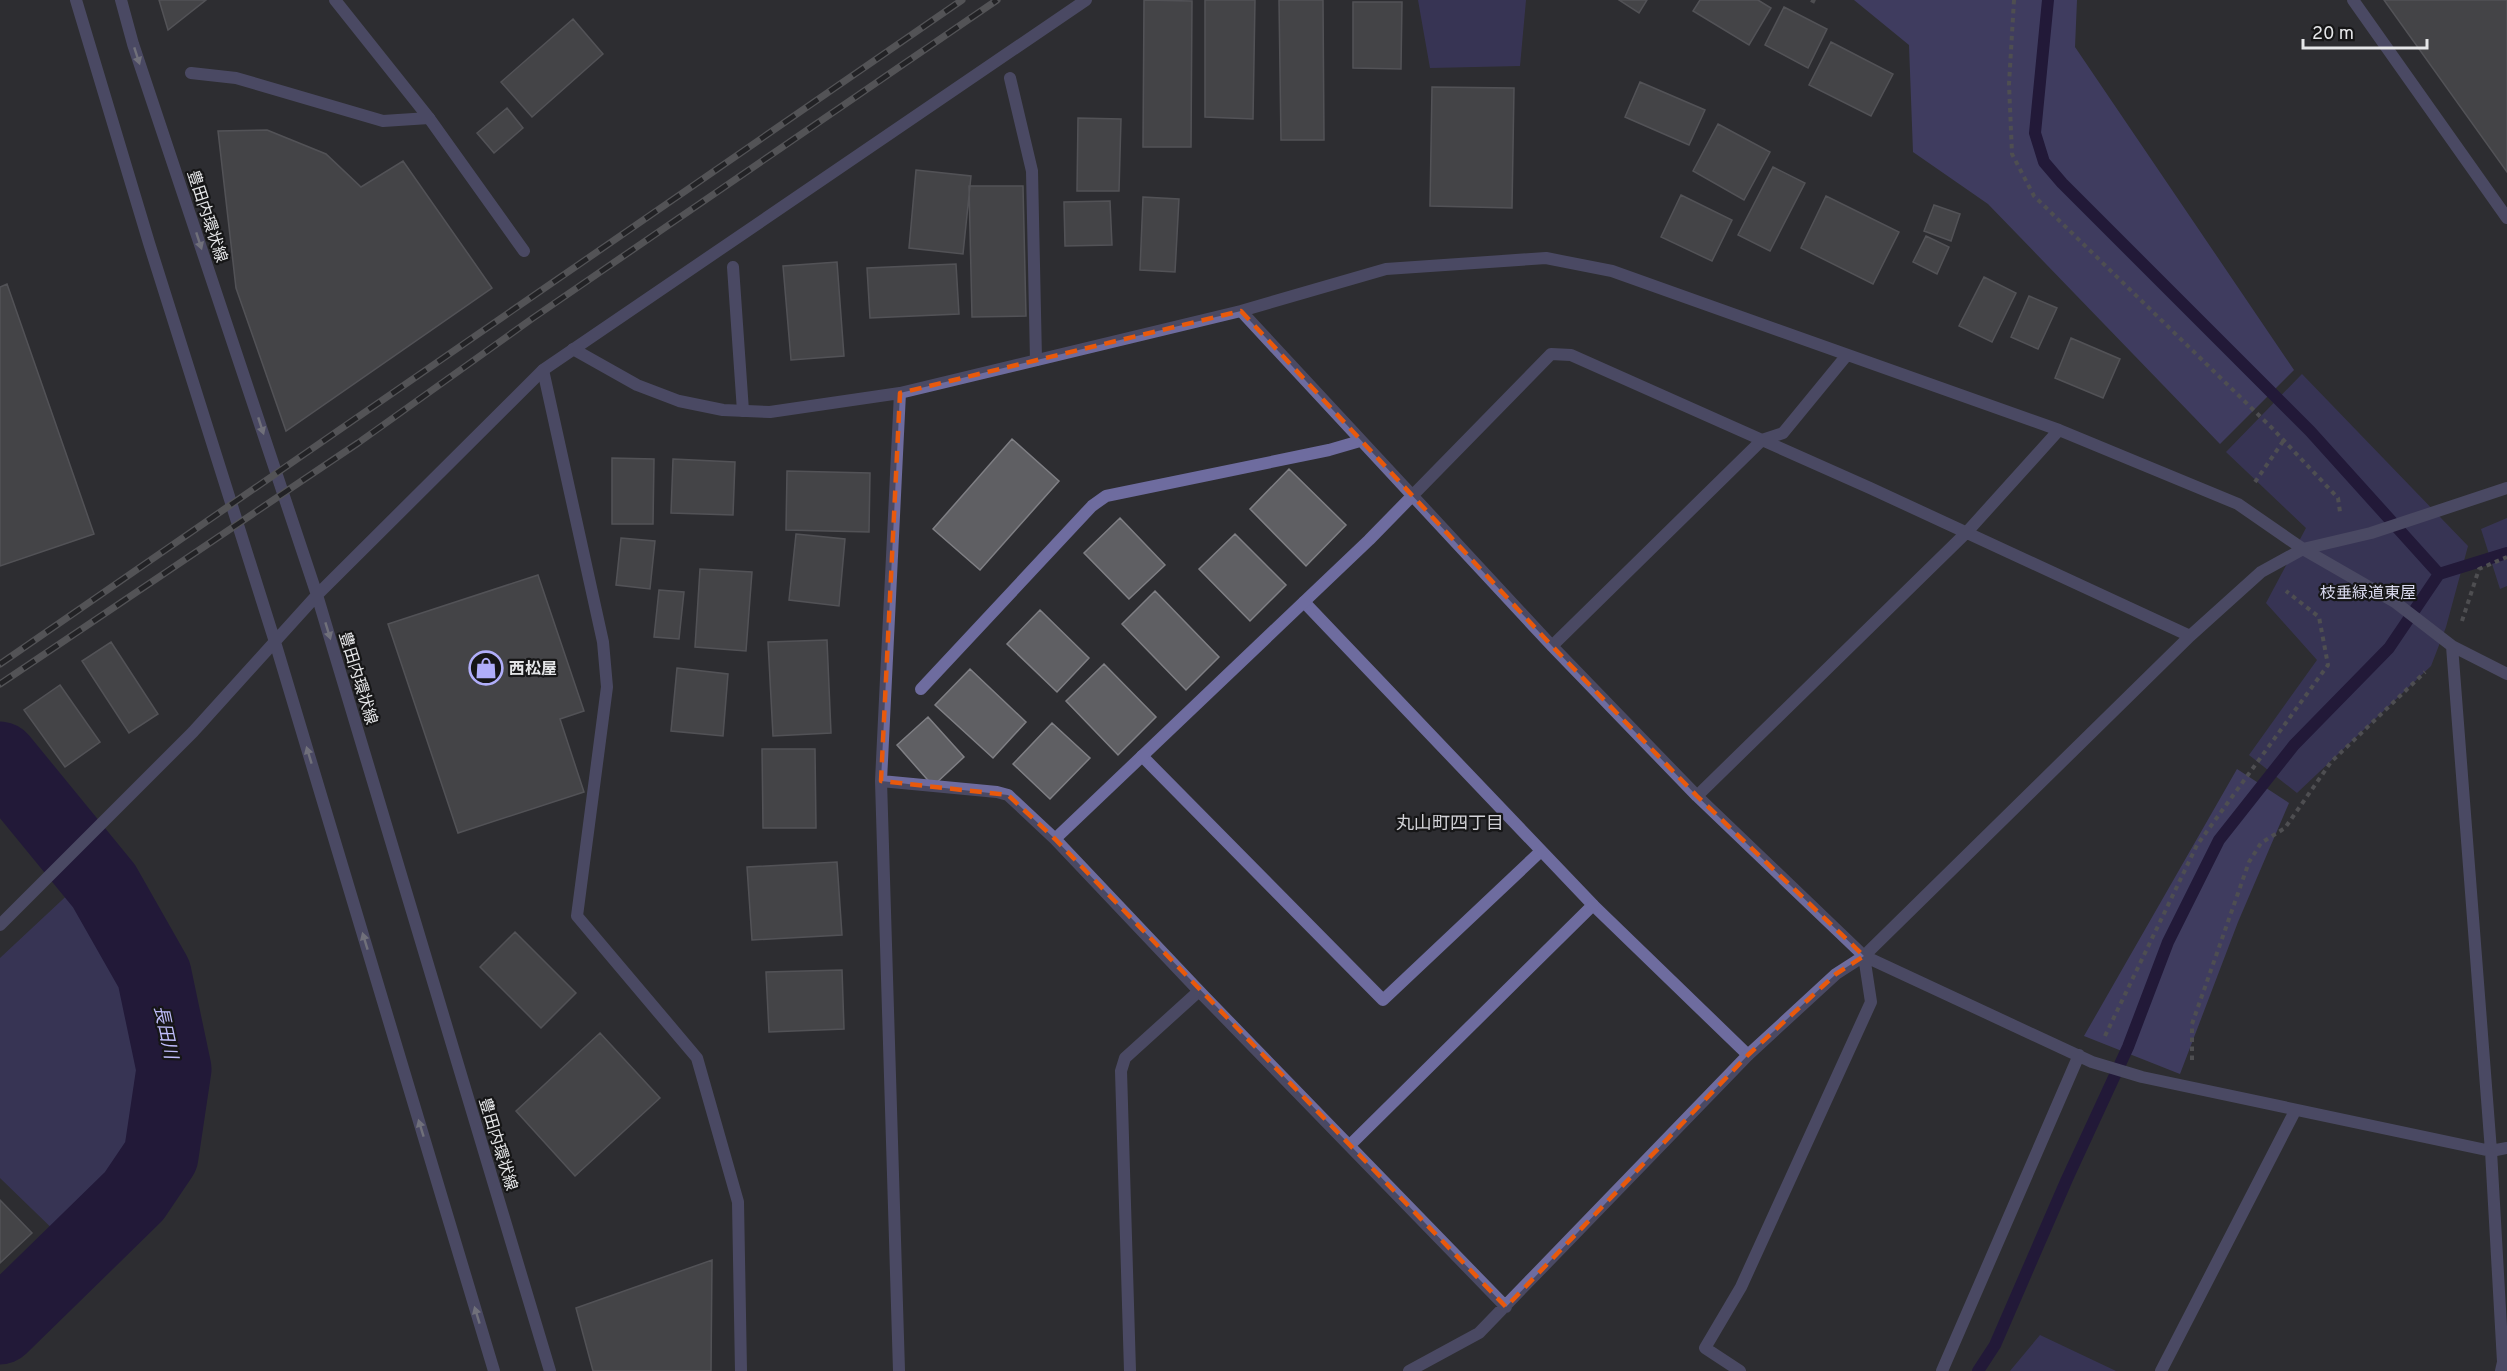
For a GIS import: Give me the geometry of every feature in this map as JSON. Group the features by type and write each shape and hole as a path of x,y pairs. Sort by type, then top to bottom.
{"street":[{"path":"76,0 149,243 275,642 494,1371"},
{"name":"豊田内環状線","path":"121,0 137,55 317,595 550,1371"},
{"path":"335,0 429,118 524,251"},
{"path":"0,925 193,732 317,595 543,370 1086,0"},
{"path":"2353,0 2507,219"},
{"path":"191,73 236,78 383,121 429,118"},
{"path":"1010,78 1032,171 1036,360"},
{"path":"573,350 637,385 679,401 723,410 770,412 900,393 1241,311 1386,269 1546,258 1612,271 2059,430 2238,504 2303,549 2395,602 2452,646 2507,674"},
{"path":"733,267 743,411"},
{"path":"1241,311 1410,496 1552,646 1697,796 1864,956 2079,1055 2142,1077 2491,1151 2507,1148"},
{"path":"1055,839 1369,540 1551,354 1571,355 1967,532 2190,636"},
{"path":"1552,646 1762,440 1783,433 1847,356"},
{"path":"543,370 603,642 607,687 577,916 697,1058 738,1202 741,1371"},
{"path":"899,1371 881,781 900,393"},
{"path":"1697,796 1967,532 2059,430"},
{"path":"921,689 1092,506 1106,496 1329,450 1360,441"},
{"path":"1409,1371 1479,1333 1748,1055 1836,974 1864,956 2190,636 2261,572 2303,549 2371,533 2507,488"},
{"path":"1304,602 1593,905 1748,1055"},
{"path":"2452,646 2491,1151 2503,1362 2501,1371"},
{"path":"1142,756 1383,999 1541,851"},
{"path":"881,781 1008,795 1055,839 1506,1307"},
{"path":"1350,1145 1593,905"},
{"path":"1740,1371 1705,1348 1741,1287 1871,1002 1864,956"},
{"path":"1130,1371 1121,1071 1125,1058 1199,991"},
{"path":"1942,1371 2079,1055"},
{"path":"2161,1371 2295,1111"}],"path":[{"path":"2254,482 2284,440"},
{"path":"2193,1088 2192,1024 2249,862 2261,843 2285,828 2331,762 2452,646 2479,569 2507,557"}],"highlighted area":[{"path":"1241,311 1552,646 1697,796 1864,956 1836,974 1748,1055 1506,1307 1055,839 1008,795 881,781 900,393"}],"green space":[{"path":"1418,0 1526,0 1520,66 1430,68"},
{"name":"枝垂緑道東屋","path":"2302,374 2468,546 2446,627 2431,666 2297,793 2249,755 2317,660 2266,603 2306,528 2226,452"},
{"path":"2507,518 2507,586 2500,589 2481,529"},
{"path":"76,887 135,979 149,1084 140,1159 64,1240 0,1178 0,958"},
{"path":"2040,1335 2116,1371 2010,1371"}],"shaded area":[{"path":"1854,0 2077,0 2075,47 2294,370 2220,444 1988,204 1913,152 1909,45"},
{"path":"2237,769 2289,803 2238,922 2180,1074 2084,1036"}],"building":[{"path":"159,0 206,0 168,30"},
{"path":"1144,0 1192,1 1191,147 1143,147"},
{"path":"1205,0 1255,0 1253,119 1205,117"},
{"path":"1279,0 1323,0 1324,140 1281,140"},
{"path":"1619,0 1647,0 1639,13"},
{"path":"1700,0 1758,0 1771,8 1749,45 1693,11"},
{"path":"2384,0 2507,0 2507,172"},
{"path":"1353,2 1402,2 1401,69 1353,68"},
{"path":"1784,7 1827,29 1808,68 1765,45"},
{"path":"573,19 603,54 532,117 501,82"},
{"path":"1831,42 1893,74 1871,116 1809,85"},
{"path":"1640,82 1705,110 1689,145 1625,117"},
{"path":"1432,87 1514,88 1512,208 1430,206"},
{"path":"507,108 523,128 494,153 477,133"},
{"path":"1078,118 1121,119 1119,191 1077,191"},
{"path":"1718,124 1770,152 1744,200 1693,171"},
{"path":"267,130 326,154 361,187 403,161 492,288 286,431 236,288 218,131"},
{"path":"1773,167 1805,183 1770,251 1738,235"},
{"path":"916,170 971,176 963,254 909,248"},
{"path":"969,186 1023,186 1026,316 972,317"},
{"path":"1681,195 1732,220 1712,261 1661,237"},
{"path":"1826,196 1899,232 1873,284 1801,248"},
{"path":"1143,197 1179,199 1175,272 1140,270"},
{"path":"1110,201 1112,245 1065,246 1064,202"},
{"path":"1934,205 1960,214 1951,241 1924,231"},
{"path":"1926,236 1949,247 1937,274 1913,262"},
{"path":"837,262 844,356 791,360 783,266"},
{"path":"956,264 959,314 870,318 867,268"},
{"path":"1984,277 2016,293 1992,342 1959,326"},
{"path":"7,284 94,534 0,566 0,287"},
{"path":"2029,296 2057,308 2038,349 2011,337"},
{"path":"2071,338 2120,359 2103,398 2055,378"},
{"path":"1012,439 1059,481 980,570 933,529"},
{"path":"612,458 654,459 653,524 612,524"},
{"path":"673,459 735,462 733,515 671,513"},
{"path":"1289,469 1346,525 1306,566 1250,509"},
{"path":"787,471 870,473 869,532 786,530"},
{"path":"1120,518 1165,565 1129,599 1084,553"},
{"path":"796,534 845,539 839,606 789,600"},
{"path":"1235,534 1286,585 1250,621 1199,569"},
{"path":"621,538 655,541 650,589 616,585"},
{"path":"700,569 752,572 746,651 695,647"},
{"name":"西松屋","path":"538,575 584,711 560,719 584,792 458,833 388,624"},
{"path":"659,590 684,592 679,639 654,637"},
{"path":"1155,591 1219,657 1186,690 1122,624"},
{"path":"1040,610 1089,658 1057,692 1007,644"},
{"path":"827,640 831,733 773,736 768,642"},
{"path":"111,642 158,714 129,733 82,661"},
{"path":"1104,664 1156,717 1118,755 1066,701"},
{"path":"677,668 728,674 723,736 671,731"},
{"path":"970,669 1026,722 993,758 935,705"},
{"path":"60,685 100,742 65,767 24,710"},
{"path":"928,717 964,757 933,786 897,745"},
{"path":"1052,723 1090,758 1050,799 1013,764"},
{"path":"762,749 815,749 816,828 763,828"},
{"path":"837,862 842,935 752,940 747,867"},
{"path":"515,932 576,993 541,1028 480,967"},
{"path":"842,970 844,1029 769,1032 766,972"},
{"path":"600,1033 660,1098 575,1176 516,1111"},
{"path":"0,1200 32,1233 0,1263"},
{"path":"712,1260 711,1371 593,1371 576,1308"}],"waterway":[{"path":"2048,0 2035,133 2044,162 2062,183 2310,431 2439,574"},
{"path":"1978,1371 1995,1345 2067,1179 2128,1047 2168,942 2219,840 2294,745 2389,648 2439,574 2507,553"},
{"name":"長田川","path":"0,759 104,886 154,974 174,1069 161,1156 134,1196 0,1327"}],"railway":[{"path":"0,664 962,0"},
{"path":"0,684 358,443 533,318 997,0"}],"place":[{"name":"西松屋","path":"486,668"}],"district":[{"name":"丸山町四丁目","path":"1450,823"}]}
